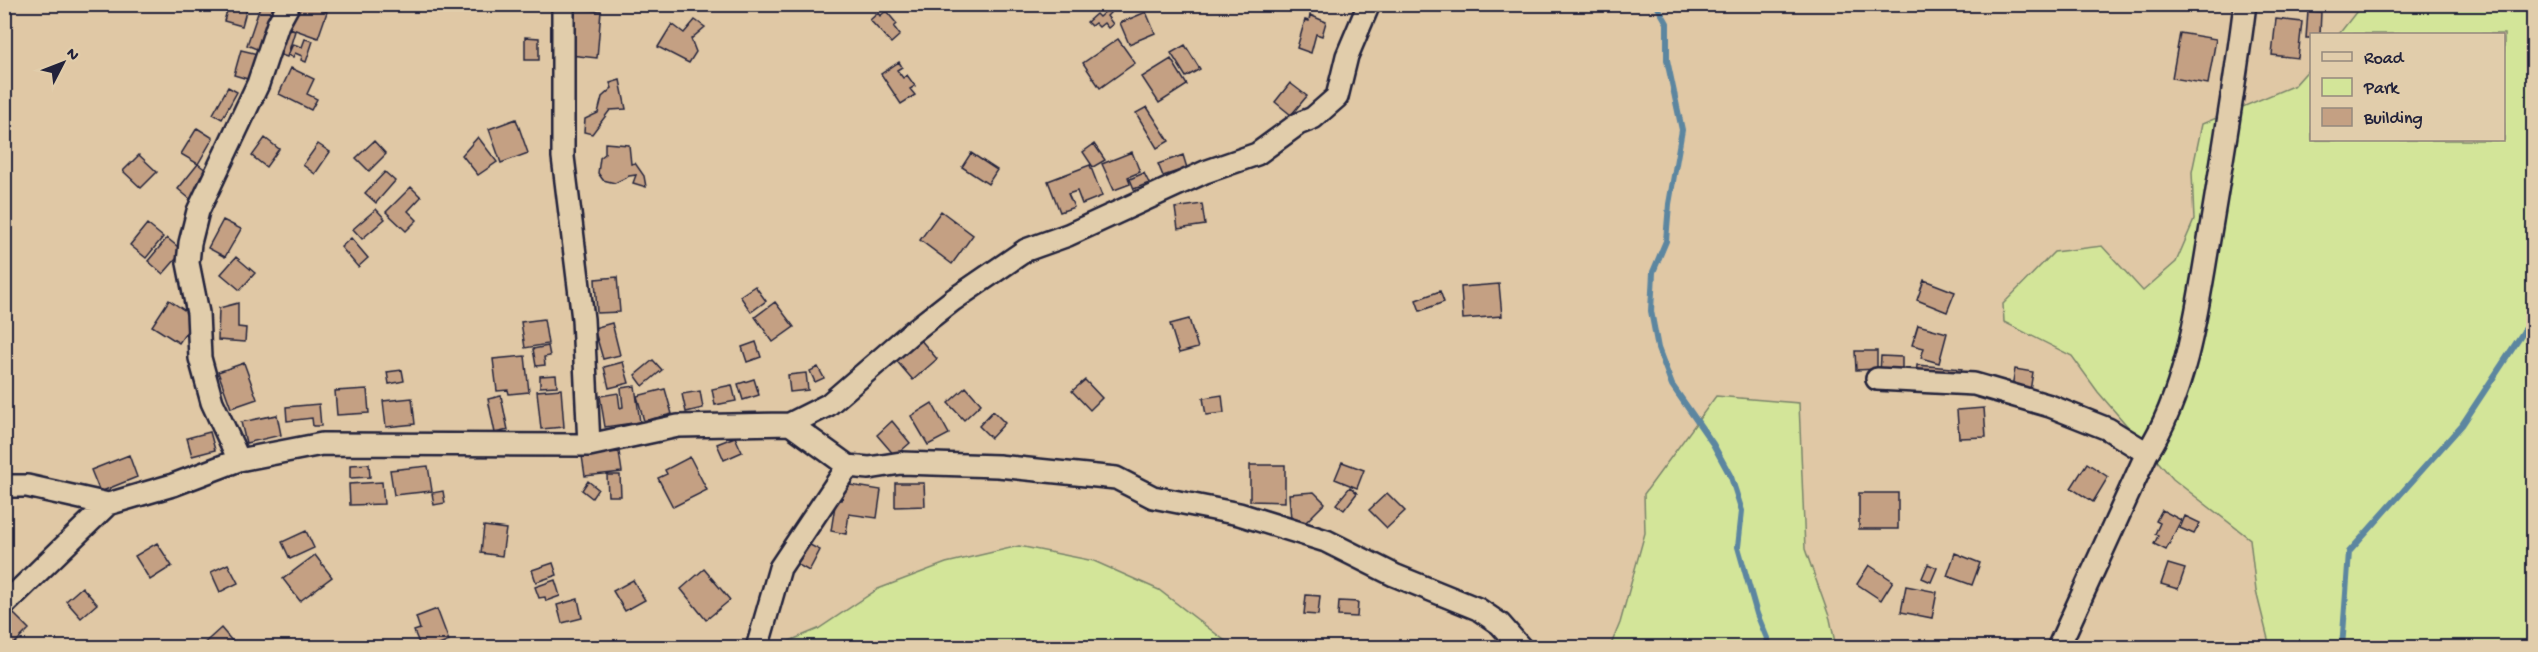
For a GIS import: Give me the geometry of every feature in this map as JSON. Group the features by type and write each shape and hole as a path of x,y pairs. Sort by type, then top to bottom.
{"street":[{"path":"238,459 212,402 200,358 198,313 188,263 190,243 198,210 258,84 278,24 289,4"},
{"path":"563,4 563,157 583,319 590,446"},
{"path":"4,605 108,504 173,485 238,459 322,444 590,446 678,426 790,424 828,405 919,326 1026,250 1068,235 1205,172 1257,154 1298,124 1313,118 1337,97 1347,56 1369,4"},
{"path":"2058,648 2147,453 2158,436 2176,390 2198,306 2236,79 2245,4"},
{"path":"1877,379 1974,384 2050,406 2108,429 2147,453"},
{"path":"790,424 848,466 869,468 901,463 998,466 1116,478 1153,496 1239,513 1326,541 1394,575 1478,609 1500,624 1521,648"},
{"path":"757,648 780,568 848,466"},
{"path":"4,486 27,486 108,504"}],"green space":[{"path":"2353,5 2533,5 2533,647 2270,647 2256,591 2250,539 2173,479 2098,392 2072,356 2004,322 2003,304 2054,252 2102,246 2143,291 2176,262 2194,220 2192,172 2202,124 2295,85 2310,68 2310,141 2505,141 2505,33 2340,33 2357,11"},
{"path":"1716,396 1799,403 1805,549 1830,619 1836,647 1610,647 1620,623 1645,533 1644,494"},
{"path":"1019,546 1094,561 1159,590 1233,647 775,647 818,629 878,589 946,563"}],"building":[{"path":"229,4 248,4 242,26 224,21"},
{"path":"261,4 275,6 259,50 247,45"},
{"path":"295,4 308,4 327,12 318,38 287,27"},
{"path":"574,9 601,11 597,58 570,55"},
{"path":"1107,10 1110,13 1107,16 1113,24 1108,28 1104,23 1099,27 1095,23 1091,26 1087,22 1096,14 1099,17"},
{"path":"886,11 897,24 894,27 900,35 891,43 870,20 878,13 880,16"},
{"path":"2308,11 2321,12 2320,33 2310,33 2310,38 2306,38"},
{"path":"1146,12 1155,33 1129,44 1120,23"},
{"path":"1310,15 1326,22 1322,36 1316,34 1311,53 1297,48 1305,20 1309,21"},
{"path":"2276,19 2302,22 2298,58 2272,55"},
{"path":"695,20 705,27 691,39 696,52 689,63 658,47 672,24 684,33"},
{"path":"283,27 295,31 287,57 275,53"},
{"path":"2180,33 2216,39 2208,84 2172,78"},
{"path":"525,37 539,38 539,60 525,60"},
{"path":"305,39 313,41 306,62 301,60 302,56 295,53 293,57 288,55 293,44 302,47"},
{"path":"1118,39 1135,63 1100,88 1083,63"},
{"path":"1185,45 1200,69 1186,77 1171,53"},
{"path":"241,50 258,54 251,80 234,75"},
{"path":"1171,59 1187,85 1159,103 1142,77"},
{"path":"899,62 902,67 897,70 903,78 907,75 915,86 910,89 915,95 901,104 881,74"},
{"path":"291,68 314,79 307,94 317,99 311,110 279,94"},
{"path":"620,80 626,109 610,110 592,134 584,132 585,119 598,113 602,97 612,88 610,83"},
{"path":"1290,83 1307,96 1291,115 1275,102"},
{"path":"228,87 237,92 222,119 213,114"},
{"path":"1147,107 1169,141 1157,148 1136,113"},
{"path":"516,119 528,153 501,163 489,129"},
{"path":"197,128 213,138 198,164 181,154"},
{"path":"478,137 497,162 478,175 462,155"},
{"path":"265,138 279,149 266,167 252,156"},
{"path":"374,141 386,154 369,171 356,158"},
{"path":"605,143 629,145 631,164 635,163 644,176 646,187 633,183 636,175 615,183 603,180 598,173 600,158 605,154"},
{"path":"318,144 330,152 315,174 303,165"},
{"path":"1094,144 1105,160 1093,167 1083,152"},
{"path":"1132,152 1140,172 1128,177 1130,184 1114,190 1102,164"},
{"path":"971,153 997,170 988,184 962,167"},
{"path":"139,155 157,172 141,188 123,171"},
{"path":"1183,155 1187,168 1163,176 1158,164"},
{"path":"198,164 211,174 190,199 178,189"},
{"path":"1090,165 1102,196 1082,204 1077,191 1068,194 1074,207 1060,212 1048,181"},
{"path":"385,172 395,181 376,203 365,193"},
{"path":"1144,173 1149,183 1134,189 1130,179"},
{"path":"411,187 421,197 408,211 417,220 406,231 386,212"},
{"path":"1202,204 1205,225 1178,229 1175,208"},
{"path":"376,209 385,219 362,239 353,229"},
{"path":"941,211 973,235 952,264 920,240"},
{"path":"223,220 241,229 225,257 208,248"},
{"path":"147,224 163,237 146,258 130,245"},
{"path":"167,238 183,251 163,274 148,261"},
{"path":"351,238 368,258 358,267 341,247"},
{"path":"236,257 255,273 240,290 221,274"},
{"path":"617,277 620,312 597,313 595,279"},
{"path":"1924,280 1955,292 1947,312 1917,300"},
{"path":"1499,284 1502,316 1463,319 1461,287"},
{"path":"755,286 766,301 751,312 740,296"},
{"path":"1440,291 1444,302 1420,311 1416,300"},
{"path":"169,300 196,318 179,343 152,326"},
{"path":"775,302 794,327 773,342 755,317"},
{"path":"238,303 238,327 246,328 245,342 218,340 219,308"},
{"path":"544,319 548,344 525,348 521,322"},
{"path":"1189,319 1198,348 1179,353 1170,324"},
{"path":"612,323 620,355 603,359 594,328"},
{"path":"1918,325 1947,333 1939,363 1921,358 1924,348 1912,345"},
{"path":"919,338 937,359 913,380 895,359"},
{"path":"756,342 761,357 747,362 742,347"},
{"path":"548,346 550,356 544,357 545,365 536,366 533,349"},
{"path":"1855,351 1877,351 1877,369 1856,370"},
{"path":"525,356 529,392 509,394 508,390 497,391 493,359"},
{"path":"1881,356 1902,357 1902,374 1880,373"},
{"path":"653,360 662,370 643,386 635,375"},
{"path":"623,362 629,383 609,388 604,367"},
{"path":"244,363 257,399 231,408 218,372"},
{"path":"1917,365 1962,369 1960,383 1916,378"},
{"path":"818,367 824,378 815,382 810,371"},
{"path":"2015,369 2033,372 2029,397 2011,394"},
{"path":"402,370 404,381 389,384 387,372"},
{"path":"806,373 808,390 790,392 788,375"},
{"path":"556,375 557,386 540,387 540,376"},
{"path":"754,379 759,395 743,400 738,384"},
{"path":"1085,380 1102,398 1090,410 1072,391"},
{"path":"732,385 736,401 715,405 712,389"},
{"path":"635,386 640,422 605,427 600,396 618,393 620,408 623,407 621,388"},
{"path":"966,387 981,404 964,420 948,403"},
{"path":"367,389 369,413 337,415 335,391"},
{"path":"561,389 564,427 541,429 537,391"},
{"path":"665,389 672,414 644,421 637,396"},
{"path":"700,391 703,408 686,412 682,394"},
{"path":"1222,395 1224,413 1206,415 1203,398"},
{"path":"501,396 508,430 495,433 488,399"},
{"path":"412,398 415,424 386,427 383,401"},
{"path":"932,403 949,434 928,445 911,416"},
{"path":"319,404 321,426 313,426 312,418 287,421 286,407"},
{"path":"1984,408 1986,437 1959,438 1957,410"},
{"path":"993,411 1005,423 991,438 979,426"},
{"path":"277,415 281,435 246,443 241,422"},
{"path":"892,421 910,443 895,456 877,435"},
{"path":"210,432 215,450 192,456 187,438"},
{"path":"735,437 742,452 724,460 717,444"},
{"path":"619,452 622,472 585,476 582,456"},
{"path":"129,455 137,477 100,492 91,470"},
{"path":"690,457 707,490 673,507 658,478 667,474 665,470"},
{"path":"1342,462 1364,470 1357,488 1335,479"},
{"path":"2087,463 2108,477 2093,502 2071,488"},
{"path":"369,464 370,477 350,478 350,465"},
{"path":"1250,465 1285,465 1285,502 1250,501"},
{"path":"428,466 432,491 394,495 390,470"},
{"path":"607,475 620,475 621,496 608,496"},
{"path":"588,481 598,489 592,498 582,490"},
{"path":"382,482 384,504 350,505 349,484"},
{"path":"895,483 924,483 925,506 895,507"},
{"path":"844,484 881,490 877,518 849,514 846,534 831,531 836,499 842,500"},
{"path":"1350,487 1357,493 1344,510 1336,504"},
{"path":"443,491 445,503 434,505 432,493"},
{"path":"1314,492 1325,503 1306,522 1291,519 1289,494"},
{"path":"1387,493 1405,511 1387,528 1369,510"},
{"path":"1859,493 1898,493 1898,529 1859,529"},
{"path":"2162,510 2181,520 2166,550 2154,544 2160,523 2156,521"},
{"path":"2185,516 2200,523 2194,534 2180,528"},
{"path":"484,526 506,529 502,556 481,553"},
{"path":"306,531 314,548 290,559 282,542"},
{"path":"157,543 172,566 150,580 135,556"},
{"path":"806,543 820,550 809,571 795,563"},
{"path":"1955,553 1980,563 1972,585 1947,576"},
{"path":"315,555 332,577 300,601 283,579"},
{"path":"553,563 557,575 536,582 532,570"},
{"path":"228,564 238,583 220,592 211,572"},
{"path":"1928,564 1937,568 1931,582 1922,578"},
{"path":"2168,564 2185,569 2178,589 2161,584"},
{"path":"1869,565 1893,581 1881,600 1857,584"},
{"path":"704,569 730,600 706,620 681,589"},
{"path":"555,580 560,596 546,601 545,597 539,598 535,587"},
{"path":"633,580 645,600 625,611 613,591"},
{"path":"1906,586 1937,592 1932,618 1901,612"},
{"path":"82,587 97,604 81,618 66,601"},
{"path":"1306,595 1320,596 1318,615 1304,614"},
{"path":"578,599 582,618 562,623 557,605"},
{"path":"1339,601 1358,602 1357,617 1338,616"},
{"path":"437,609 449,641 432,648 421,648 414,631 420,629 416,617"},
{"path":"13,613 29,629 10,648 4,648 4,621"},
{"path":"221,628 238,648 200,648 200,647"}],"waterway":[{"path":"1656,4 1667,23 1667,60 1682,130 1669,204 1666,241 1653,272 1651,311 1658,348 1672,385 1713,444 1731,477 1742,511 1738,547 1757,614 1771,648"},
{"path":"2342,648 2349,552 2462,425 2534,316"}]}
